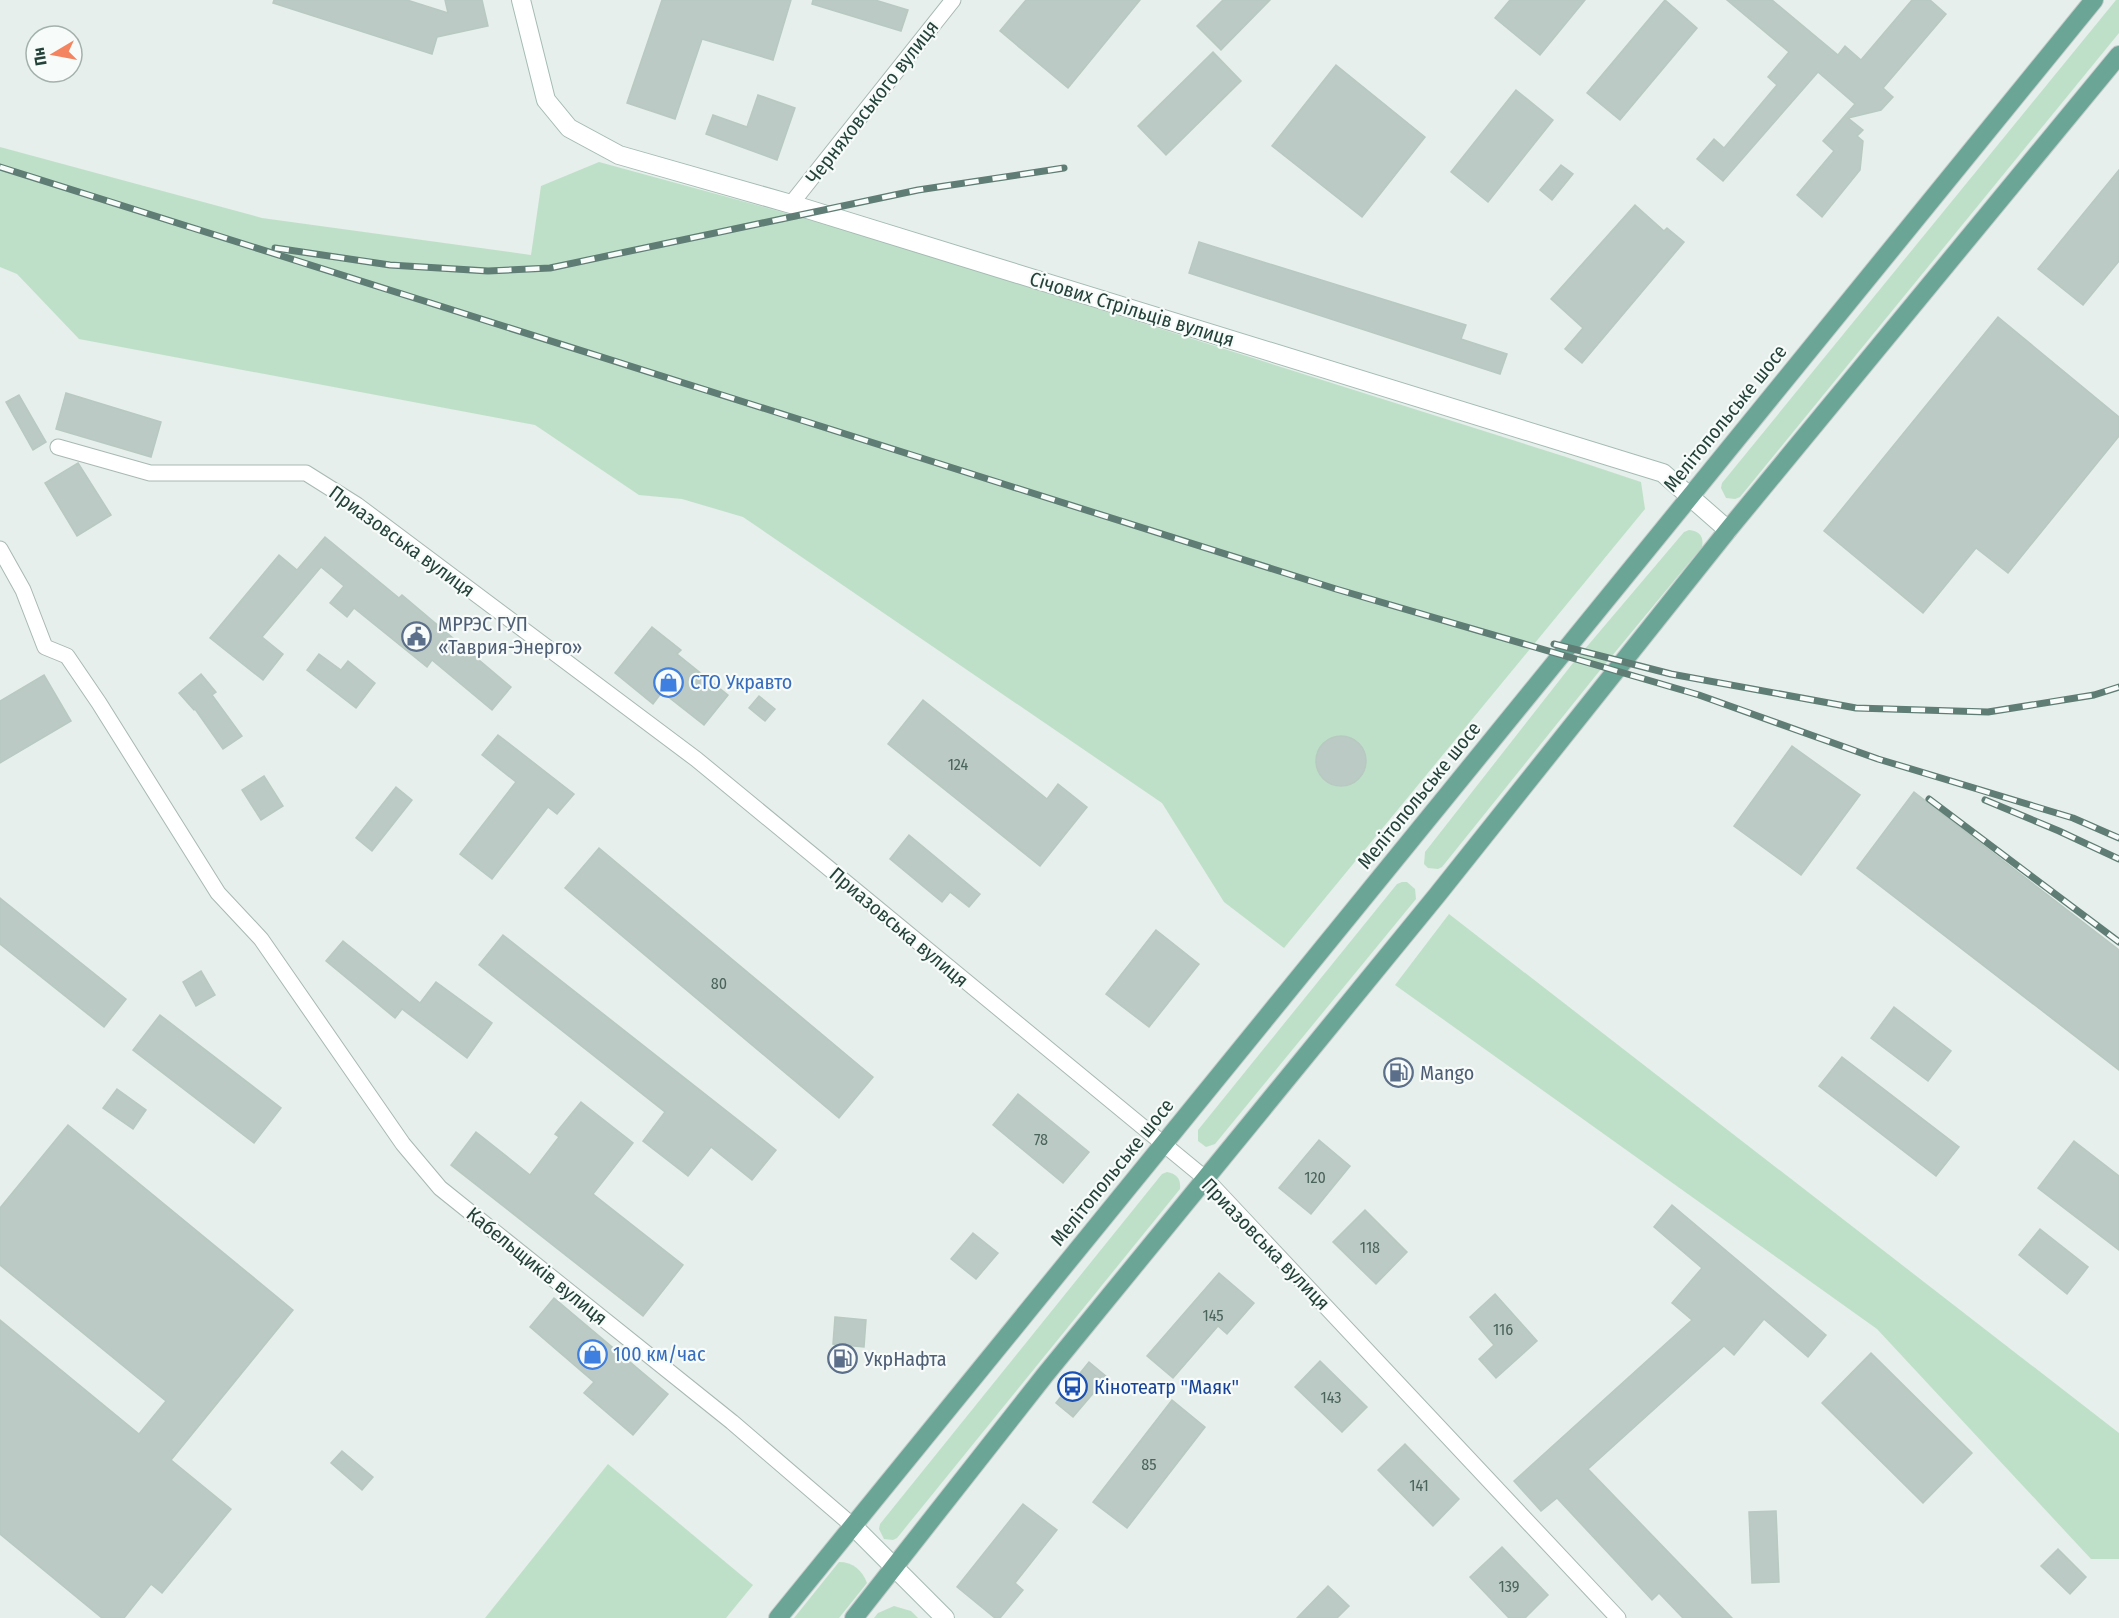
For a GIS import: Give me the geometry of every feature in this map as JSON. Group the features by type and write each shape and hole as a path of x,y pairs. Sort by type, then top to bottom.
{"main road":[{"name":"Мелітопольське шосе","path":"778,1618 2094,0"},
{"path":"854,1618 1045,1375 1446,885 1728,530 2119,56"}],"street":[{"name":"Січових Стрільців вулиця","path":"521,0 546,100 569,128 619,155 791,204 1663,473 1728,530"},
{"name":"Черняховського вулиця","path":"791,204 953,0"},
{"name":"Приазовська вулиця","path":"58,447 150,473 306,473 357,505 696,759 1206,1179 1618,1618"},
{"name":"Кабельщиків вулиця","path":"0,549 23,590 45,647 67,656 218,892 261,939 403,1144 440,1188 732,1422 853,1526 945,1618"}],"green space":[{"path":"2116,0 2119,0 2119,33 1740,497 1726,498 1721,488 1722,483"},
{"path":"0,147 262,218 531,255 541,186 599,162 848,230 1566,457 1641,482 1645,509 1284,948 1224,902 1162,803 743,517 682,499 639,495 535,425 79,339 17,274 0,267"},
{"path":"1689,530 1700,535 1702,547 1442,867 1428,868 1424,864 1425,852 1573,663 1684,532"},
{"path":"1407,882 1415,889 1416,899 1215,1144 1206,1147 1198,1141 1198,1130 1397,884"},
{"path":"1449,914 2119,1433 2119,1559 2091,1559 1877,1329 1395,985"},
{"path":"1167,1172 1178,1178 1180,1189 897,1538 884,1539 879,1529 880,1524 1162,1174"},
{"path":"608,1464 753,1585 726,1618 485,1618"},
{"path":"839,1562 849,1563 856,1568 867,1583 839,1618 794,1618"},
{"path":"894,1606 911,1611 918,1618 874,1618 878,1613"}],"building":[{"path":"274,0 407,0 448,13 445,0 482,0 488,26 437,37 432,54 273,3"},
{"path":"662,0 791,0 773,60 702,39 675,119 627,103"},
{"path":"813,0 875,0 908,10 901,31 812,4"},
{"path":"1026,0 1140,0 1068,88 1000,31"},
{"path":"1223,0 1270,0 1221,50 1197,26"},
{"path":"1510,0 1585,0 1540,55 1495,18"},
{"path":"1665,0 1697,28 1620,120 1587,93"},
{"path":"1727,0 1772,0 1838,55 1845,46 1861,60 1912,0 1930,0 1946,14 1883,88 1893,97 1881,110 1848,118 1863,130 1857,136 1863,141 1860,170 1822,217 1797,195 1834,151 1823,141 1855,104 1818,72 1723,181 1697,159 1714,139 1724,148 1777,85 1768,77 1789,52"},
{"path":"1213,52 1241,81 1166,155 1138,126"},
{"path":"1336,65 1425,137 1362,217 1272,146"},
{"path":"1516,90 1553,120 1488,202 1451,172"},
{"path":"758,95 795,108 777,160 706,134 713,115 747,127"},
{"path":"1561,165 1573,174 1552,200 1540,190"},
{"path":"2119,170 2119,261 2083,305 2038,269"},
{"path":"1635,205 1664,231 1667,228 1684,242 1582,363 1565,349 1583,328 1551,299"},
{"path":"1199,242 1466,325 1461,339 1507,354 1500,374 1189,273"},
{"path":"1998,317 2119,417 2119,436 2008,573 1976,548 1923,613 1824,531"},
{"path":"66,393 161,422 151,457 56,429"},
{"path":"19,395 46,442 33,450 6,402"},
{"path":"78,463 111,515 77,536 45,483"},
{"path":"325,537 399,598 402,595 511,687 492,710 432,660 427,667 354,608 347,617 330,603 344,586 321,567 262,637 283,654 263,680 210,638 279,555 297,570"},
{"name":"СТО Укравто","path":"652,627 681,650 677,654 728,695 704,725 662,692 653,704 615,673"},
{"path":"319,654 341,670 348,661 375,683 356,708 307,670"},
{"path":"201,674 216,692 212,695 242,736 223,749 195,709 179,693"},
{"path":"44,675 71,721 0,763 0,701"},
{"path":"759,696 775,709 765,721 749,708"},
{"path":"923,700 1047,799 1058,784 1087,807 1040,866 888,744"},
{"path":"498,735 574,794 557,814 548,807 492,879 460,854 516,782 482,755"},
{"path":"1336,736 1346,736 1359,743 1366,756 1366,766 1359,779 1346,786 1336,786 1327,782 1320,775 1316,766 1316,756 1320,747 1327,740"},
{"path":"1792,746 1860,795 1801,875 1734,826"},
{"path":"264,776 283,806 261,820 242,790"},
{"path":"396,787 412,800 372,851 356,838"},
{"path":"1914,792 2119,950 2119,1070 1857,868"},
{"path":"909,835 980,894 969,907 950,892 942,902 890,859"},
{"path":"599,848 873,1077 839,1118 565,888"},
{"path":"0,898 126,999 104,1027 0,944"},
{"path":"1156,930 1199,964 1149,1027 1106,994"},
{"path":"503,935 776,1150 752,1180 711,1147 688,1176 643,1141 665,1112 479,965"},
{"path":"343,941 420,1003 436,982 492,1023 467,1058 402,1009 395,1018 326,961"},
{"path":"201,971 215,995 196,1006 183,982"},
{"path":"1894,1007 1951,1051 1928,1081 1871,1038"},
{"path":"160,1015 281,1108 254,1143 133,1050"},
{"path":"1842,1057 1959,1147 1936,1176 1819,1086"},
{"path":"117,1089 146,1110 133,1129 103,1108"},
{"path":"1018,1094 1089,1152 1063,1183 993,1125"},
{"path":"581,1102 633,1143 593,1194 683,1265 643,1316 451,1165 476,1132 530,1175 559,1137 555,1134"},
{"path":"68,1125 293,1310 171,1460 231,1509 162,1593 151,1584 124,1618 102,1618 0,1534 0,1320 139,1434 166,1401 0,1265 0,1208"},
{"path":"1319,1140 1350,1166 1311,1214 1279,1188"},
{"path":"2074,1141 2119,1176 2119,1250 2038,1188"},
{"path":"1672,1205 1826,1335 1808,1357 1764,1319 1734,1355 1724,1346 1588,1469 1732,1618 1683,1618 1659,1593 1652,1600 1557,1498 1541,1511 1514,1481 1692,1320 1672,1303 1702,1268 1654,1227"},
{"path":"1365,1210 1407,1252 1376,1284 1333,1242"},
{"path":"2040,1229 2088,1267 2067,1294 2019,1255"},
{"path":"973,1233 998,1253 976,1279 951,1259"},
{"path":"1219,1273 1254,1303 1227,1334 1218,1326 1173,1378 1147,1356"},
{"path":"1495,1294 1537,1341 1496,1378 1479,1359 1494,1345 1470,1317"},
{"name":"100 км/час","path":"554,1298 668,1394 633,1435 584,1393 594,1382 530,1327"},
{"path":"835,1317 866,1320 864,1347 833,1344"},
{"path":"1871,1353 1972,1453 1923,1503 1822,1403"},
{"path":"1320,1361 1367,1407 1342,1432 1295,1387"},
{"path":"1089,1362 1107,1377 1073,1417 1056,1403"},
{"path":"1172,1400 1205,1427 1127,1528 1093,1502"},
{"path":"1405,1444 1459,1499 1433,1526 1378,1470"},
{"path":"342,1451 373,1477 362,1490 331,1463"},
{"path":"1023,1504 1057,1530 1015,1583 1023,1590 1000,1618 995,1618 957,1587"},
{"path":"1776,1511 1779,1582 1752,1583 1749,1512"},
{"path":"1502,1547 1548,1595 1525,1618 1509,1618 1470,1577"},
{"path":"2058,1549 2086,1577 2070,1594 2041,1566"},
{"path":"1328,1586 1349,1606 1337,1618 1297,1618"}],"railway":[{"path":"0,167 1336,589 1699,695 1878,759 2073,818 2119,838"},
{"path":"275,248 390,265 488,271 550,268 918,190 1064,168"},
{"path":"1554,644 1671,674 1856,708 1988,712 2094,695 2119,687"},
{"path":"1929,799 2119,942"},
{"path":"1985,800 2119,859"}],"place":[{"name":"МРРЭС ГУП «Таврия-Энерго»","path":"417,636"},
{"name":"СТО Укравто","path":"669,682"},
{"name":"Mango","path":"1399,1073"},
{"name":"100 км/час","path":"592,1354"},
{"name":"УкрНафта","path":"843,1359"},
{"name":"Кінотеатр \"Маяк\"","path":"1073,1387"}]}
